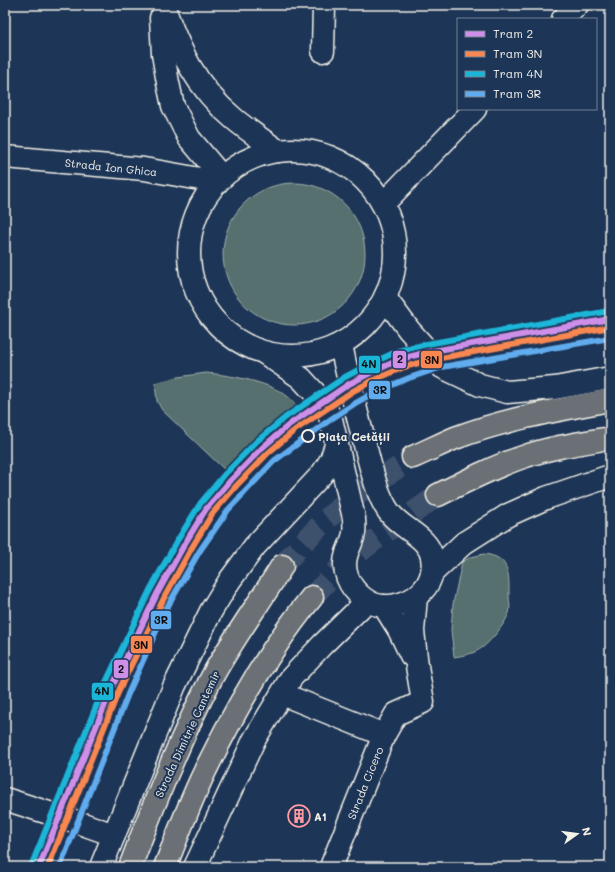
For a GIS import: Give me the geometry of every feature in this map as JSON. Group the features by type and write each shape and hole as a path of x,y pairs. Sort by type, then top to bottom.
{"main road":[{"path":"162,5 174,36 190,68 211,96 234,118 278,151"},
{"path":"162,5 163,54 173,106 189,138 219,179"},
{"path":"323,51 324,5"},
{"path":"564,18 577,5"},
{"path":"383,204 475,110"},
{"path":"266,354 294,355 312,353 324,351 341,344 364,328 386,299 393,275 395,251 389,219 383,204 368,184 347,166 313,152 278,151 255,157 236,164 219,179 202,202 192,225 188,250 191,276 199,300 213,321 237,342 266,354 301,378 323,402 331,419 354,518 354,534 346,555 346,574 350,584 357,594 375,604 399,630 417,666"},
{"name":"Strada Ion Ghica","path":"5,157 144,169 219,179"},
{"path":"386,299 409,330 442,367 480,385 507,392 555,388 610,378"},
{"path":"195,867 254,740 291,678 317,651 375,604 398,605 416,597 426,589 432,573 432,558 430,550 415,534 390,513 381,497 369,460 354,404 341,344"},
{"path":"413,457 454,438 514,419 610,400"},
{"path":"438,495 481,473 524,457 562,446 610,438"},
{"path":"101,867 174,687 211,611 230,580 256,546 322,474 331,460 336,445"},
{"path":"432,573 464,543 508,516 546,498 610,476"},
{"name":"Strada Dimitrie Cantemir","path":"130,867 185,733 213,676 241,628 263,597 282,566"},
{"path":"165,867 208,764 236,711 254,679 294,618 312,597"},
{"path":"384,735 396,714 423,702 413,631 416,597"},
{"name":"Strada Cicero","path":"282,694 384,735 331,867"},
{"path":"5,799 114,835"}],"green space":[{"path":"294,183 315,186 339,199 349,209 362,233 365,254 362,275 349,299 339,309 315,322 294,325 273,322 249,309 239,299 226,275 223,254 226,233 239,209 249,199 273,186"},
{"path":"206,373 244,379 273,388 285,394 294,402 299,412 248,451 228,473 162,410 157,401 155,383 178,377"},
{"path":"484,554 499,559 506,567 509,580 510,611 498,632 483,647 473,653 454,657 451,630 453,604 462,562 471,557"}],"tunnel":[{"path":"282,566 341,506 352,497 413,457"},
{"path":"312,597 342,566 372,542 438,495"}],"tram line":[{"name":"4N","path":"32,864 106,682 150,590 177,541 200,504 225,474 257,441 286,417 345,377 398,351 427,344 609,311"},
{"name":"2","path":"39,867 113,685 157,594 206,509 231,480 263,447 290,424 349,384 401,359 428,352 610,319"},
{"name":"3N","path":"48,867 120,688 164,598 212,514 268,453 295,430 353,391 404,367 430,360 610,327"},
{"name":"3R","path":"60,867 128,694 165,611 199,552 228,510 274,461 354,404 375,392 409,378 442,367 610,338"}],"place":[{"name":"Piața Cetății","path":"308,436"},
{"name":"A1","path":"299,816"}]}
